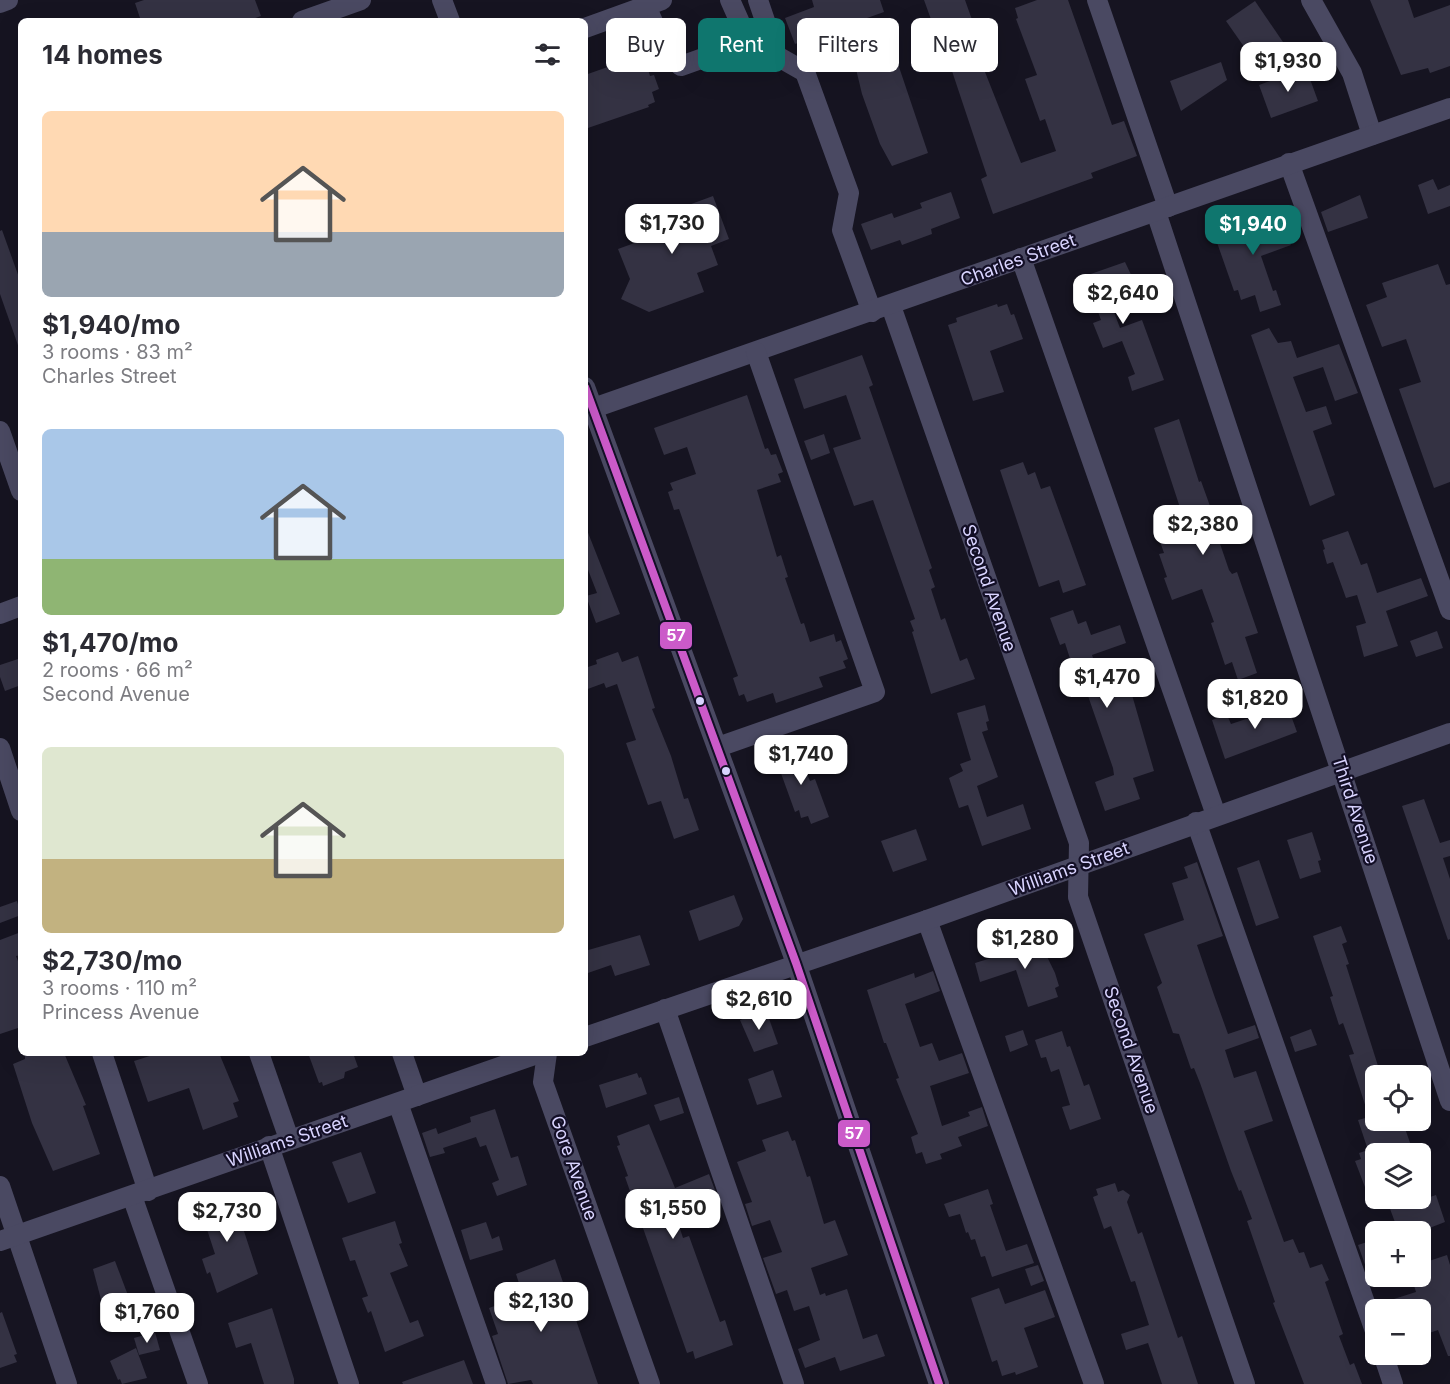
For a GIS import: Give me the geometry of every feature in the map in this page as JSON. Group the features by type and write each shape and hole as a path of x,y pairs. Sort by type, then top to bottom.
{"street":[{"path":"0,3 8,0"},
{"path":"310,18 361,0"},
{"path":"442,0 449,18"},
{"path":"588,27 654,3 668,55 681,66 709,56 740,37 742,27 730,0"},
{"path":"758,0 777,56 801,67 805,72 849,193 842,230 872,312"},
{"name":"Third Avenue","path":"1097,0 1342,771 1450,1101"},
{"path":"1311,0 1352,73 1372,135"},
{"name":"Charles Street","path":"589,410 891,306 1289,163 1450,108"},
{"path":"1289,163 1450,610"},
{"path":"1021,258 1216,815"},
{"name":"Second Avenue","path":"891,306 1079,843 1078,897 1245,1384"},
{"path":"718,747 875,692 756,352"},
{"path":"589,410 718,747 796,963 939,1384"},
{"path":"0,431 18,482"},
{"path":"0,614 18,607"},
{"name":"Williams Street","path":"588,1036 1078,867 1196,822 1450,733"},
{"path":"0,748 18,802"},
{"path":"1196,822 1365,1303"},
{"path":"927,920 1094,1384"},
{"path":"664,1009 794,1384"},
{"path":"103,1056 140,1193 198,1384"},
{"path":"260,1056 289,1139"},
{"path":"402,1056 407,1100 496,1384"},
{"name":"Williams Street","path":"8,1238 532,1056"},
{"name":"Gore Avenue","path":"547,1056 543,1082 650,1384"},
{"path":"269,1146 349,1384"},
{"path":"0,1186 8,1238 67,1384"},
{"path":"1387,1365 1393,1384"}],"building":[{"path":"144,0 255,0 261,16 255,18 140,18 135,3"},
{"path":"812,0 880,0 884,12 867,18 797,18 797,43 795,44 785,18 814,7"},
{"path":"924,0 965,0 971,18 930,18"},
{"path":"1037,0 1068,0 1112,125 1124,121 1137,156 1091,173 1093,178 993,214 981,179 987,176 952,72 985,72 1021,163 1056,151 1045,119 1040,121 1025,79 1037,75 1016,19 1018,18 1015,8"},
{"path":"1370,0 1408,0 1414,18 1450,5 1450,66 1430,73 1428,68 1401,75"},
{"path":"1255,1 1283,42 1254,61 1226,21"},
{"path":"1221,62 1227,80 1181,111 1170,81"},
{"path":"899,67 928,153 892,166 880,144 857,72 899,72"},
{"path":"606,68 606,72 649,72 650,76 654,75 659,89 652,92 655,102 648,105 649,107 588,128 588,74"},
{"path":"1306,68 1318,101 1271,118 1259,85"},
{"path":"1433,179 1438,190 1450,185 1450,206 1428,214 1418,185"},
{"path":"951,192 960,218 931,229 932,234 902,245 900,240 871,250 861,224 892,213 894,218 922,208 920,203"},
{"path":"1360,195 1368,218 1328,232 1321,212"},
{"path":"713,196 729,239 711,246 718,265 697,273 704,292 649,312 621,299 630,279 618,249 640,241 634,225"},
{"path":"1279,212 1284,226 1287,225 1292,240 1289,241 1291,245 1261,256 1273,291 1276,290 1281,305 1260,312 1255,295 1241,300 1238,290 1234,291 1214,234 1228,228 1227,225 1241,220 1242,223"},
{"path":"2,230 18,275 18,345 0,294 0,231"},
{"path":"1125,262 1135,283 1132,284 1133,291 1109,299 1120,328 1142,320 1164,380 1132,391 1128,377 1135,374 1122,341 1103,348 1093,323 1101,320 1085,276"},
{"path":"1438,264 1446,285 1450,284 1450,482 1434,488 1399,389 1421,382 1406,339 1382,347 1366,305 1387,297 1382,283"},
{"path":"997,304 998,307 1007,304 1011,315 1014,314 1023,339 990,351 1004,392 973,401 948,325 957,322 956,318"},
{"path":"1269,328 1278,343 1291,341 1297,358 1339,344 1358,393 1335,401 1323,367 1293,377 1306,412 1326,406 1332,424 1313,431 1335,495 1310,506 1251,335"},
{"path":"862,355 873,385 869,387 932,568 929,570 935,587 931,589 941,620 945,618 960,661 967,658 975,679 931,694 912,632 914,631 910,621 915,619 873,500 854,506 833,448 861,439 846,395 804,409 794,379"},
{"path":"747,395 765,449 768,448 771,455 776,454 783,472 778,474 781,482 757,490 777,557 781,555 788,577 785,578 801,624 804,623 810,642 834,634 836,642 841,640 848,659 843,661 846,668 819,677 823,687 776,703 773,693 747,702 744,694 739,696 733,678 738,676 679,509 674,510 668,492 673,490 670,483 696,474 687,447 664,455 654,428"},
{"path":"1179,419 1199,482 1201,481 1219,531 1216,532 1229,570 1232,574 1237,572 1258,633 1245,637 1257,673 1238,680 1232,662 1225,665 1211,623 1214,622 1202,589 1172,600 1164,578 1167,577 1159,554 1164,553 1157,533 1185,523 1154,428"},
{"path":"824,434 830,453 811,460 804,441"},
{"path":"1023,462 1028,475 1035,472 1041,489 1050,486 1086,585 1063,593 1059,580 1039,587 1000,470"},
{"path":"1348,531 1361,565 1367,563 1377,593 1421,578 1428,596 1386,611 1398,646 1364,657 1356,626 1366,623 1357,595 1346,598 1333,562 1327,564 1323,550 1325,549 1322,540"},
{"path":"588,533 620,614 596,623 588,595 597,593 588,570"},
{"path":"1073,610 1078,624 1086,621 1091,635 1120,625 1126,643 1092,655 1104,690 1128,681 1154,771 1133,778 1140,799 1105,811 1095,782 1114,775 1113,768 1087,693 1078,696 1071,672 1074,671 1065,643 1060,645 1050,618"},
{"path":"1437,631 1443,648 1416,657 1410,641"},
{"path":"618,652 622,662 638,656 655,708 652,709 671,756 684,799 688,798 699,830 674,839 661,801 648,805 626,743 636,740 617,684 606,688 604,683 588,689 588,667 597,664 596,660"},
{"path":"18,659 18,686 5,691 0,677 0,665"},
{"path":"1285,699 1297,732 1225,759 1212,720 1227,715 1231,724 1267,712 1265,706"},
{"path":"985,705 989,721 986,722 988,730 982,732 998,777 977,786 987,817 1023,804 1031,829 982,846 968,805 959,808 949,778 963,771 960,764 971,760 957,713"},
{"path":"795,746 810,781 815,779 829,817 811,824 808,816 801,818 799,810 795,812 774,754"},
{"path":"1424,799 1440,843 1450,840 1450,856 1443,858 1450,879 1450,939 1448,940 1402,806"},
{"path":"916,829 927,860 893,872 881,841"},
{"path":"1312,832 1321,860 1318,861 1321,872 1300,879 1287,840"},
{"path":"1259,860 1279,918 1256,926 1237,868"},
{"path":"1197,862 1223,936 1197,945 1214,995 1228,1034 1255,1025 1259,1038 1225,1050 1234,1078 1256,1071 1273,1121 1244,1131 1284,1242 1293,1239 1299,1253 1304,1252 1310,1268 1322,1264 1329,1280 1325,1282 1343,1334 1339,1336 1350,1365 1354,1363 1362,1384 1304,1384 1273,1303 1275,1302 1247,1221 1252,1219 1231,1171 1194,1068 1191,1069 1179,1034 1173,1033 1157,987 1162,983 1144,934 1184,920 1172,883 1188,878 1184,867"},
{"path":"734,895 743,919 739,926 699,941 689,911"},
{"path":"17,901 18,916 0,923 0,907"},
{"path":"1341,926 1347,942 1342,944 1349,964 1346,965 1378,1065 1365,1065 1365,1105 1349,1055 1354,1054 1343,1023 1339,1025 1330,997 1333,996 1313,936"},
{"path":"18,933 18,956 16,956 18,961 18,1028 0,1034 0,940"},
{"path":"1036,934 1055,973 1059,986 1055,988 1058,997 1028,1007 1016,970 980,982 975,963 1014,951 1011,943"},
{"path":"640,935 650,965 615,976 611,965 588,973 588,950"},
{"path":"933,971 940,991 905,1004 920,1047 932,1043 939,1061 962,1053 969,1073 930,1086 942,1126 970,1116 968,1112 982,1107 988,1126 958,1137 962,1146 940,1154 942,1159 926,1164 922,1152 916,1154 911,1137 918,1134 896,1079 899,1078 886,1043 884,1043 867,990 914,973 915,978"},
{"path":"766,1010 778,1044 754,1052 740,1020"},
{"path":"1311,1029 1317,1045 1295,1052 1290,1037"},
{"path":"1023,1030 1028,1045 1010,1052 1005,1036"},
{"path":"1062,1031 1067,1047 1070,1046 1084,1086 1089,1084 1101,1119 1070,1130 1062,1107 1070,1105 1059,1069 1051,1072 1046,1057 1041,1058 1035,1040"},
{"path":"25,1056 65,1056 86,1105 83,1106 100,1154 53,1171 32,1123 13,1064 25,1059"},
{"path":"150,1056 220,1056 239,1101 233,1103 238,1117 203,1130 189,1088 148,1102 134,1061"},
{"path":"309,1056 354,1056 358,1067 345,1072 344,1078 323,1086 322,1082 319,1083"},
{"path":"773,1070 782,1097 757,1105 748,1079"},
{"path":"637,1073 639,1078 641,1077 647,1094 606,1108 599,1085"},
{"path":"679,1097 684,1113 660,1121 654,1105"},
{"path":"495,1109 511,1158 518,1156 527,1185 497,1196 492,1183 499,1180 486,1145 480,1147 476,1137 443,1148 445,1153 430,1157 422,1133 436,1128 438,1134 471,1122 470,1117"},
{"path":"1365,1118 1365,1131 1406,1131 1410,1143 1366,1143 1358,1120"},
{"path":"649,1124 675,1188 709,1174 716,1193 674,1210 683,1238 689,1236 720,1322 725,1320 733,1345 695,1359 693,1351 687,1353 625,1177 628,1176 617,1146 620,1145 617,1136"},
{"path":"788,1131 792,1141 795,1140 807,1177 810,1176 824,1224 835,1220 848,1255 811,1268 820,1295 825,1293 826,1296 847,1289 863,1339 877,1334 885,1356 840,1371 835,1357 805,1368 798,1349 820,1340 809,1306 794,1311 787,1290 776,1294 763,1258 782,1252 770,1220 752,1226 745,1204 752,1202 737,1162 766,1151 762,1140"},
{"path":"1365,1151 1365,1187 1355,1161 1361,1159 1359,1153"},
{"path":"361,1152 376,1193 348,1203 332,1162"},
{"path":"1115,1183 1118,1192 1123,1190 1130,1195 1127,1202 1138,1234 1142,1232 1178,1338 1182,1336 1198,1384 1162,1384 1148,1343 1126,1350 1121,1334 1149,1325 1135,1281 1131,1282 1111,1226 1104,1229 1093,1197 1098,1195 1096,1189"},
{"path":"988,1189 993,1204 990,1205 1006,1251 1027,1244 1034,1263 992,1277 985,1256 981,1257 975,1239 971,1240 968,1232 966,1233 960,1214 949,1217 944,1204"},
{"path":"236,1193 246,1224 242,1225 258,1274 217,1293 210,1272 207,1274 202,1259 215,1254 199,1205"},
{"path":"1436,1195 1445,1222 1431,1227 1431,1221 1395,1221 1390,1209 1431,1209 1431,1197"},
{"path":"395,1221 402,1243 399,1244 408,1266 390,1273 410,1323 418,1320 424,1336 385,1352 371,1311 368,1313 362,1298 368,1296 355,1260 350,1261 342,1238"},
{"path":"486,1222 492,1239 499,1236 503,1250 470,1260 461,1230"},
{"path":"1365,1243 1365,1265 1358,1245"},
{"path":"1447,1255 1450,1265 1450,1356 1448,1356 1438,1330 1431,1332 1431,1299 1394,1299 1416,1292 1414,1287 1431,1287 1431,1260"},
{"path":"555,1259 598,1384 533,1384 531,1380 508,1384 492,1336 498,1334 489,1308 523,1296 516,1274"},
{"path":"115,1261 129,1298 103,1307 93,1269"},
{"path":"1038,1265 1044,1281 1031,1286 1025,1269"},
{"path":"999,1288 1005,1304 1045,1290 1055,1317 1024,1328 1038,1367 1016,1375 1015,1372 1002,1376 997,1360 992,1362 971,1298"},
{"path":"272,1308 294,1384 264,1384 251,1343 236,1348 228,1323"},
{"path":"2,1312 17,1354 14,1355 17,1362 0,1368 0,1313"},
{"path":"155,1332 160,1350 139,1355 134,1338"},
{"path":"136,1348 147,1378 122,1384 110,1361"},
{"path":"464,1360 473,1384 403,1384 402,1382"}],"transit line":[{"name":"57","path":"588,395 796,963 939,1384"}]}
